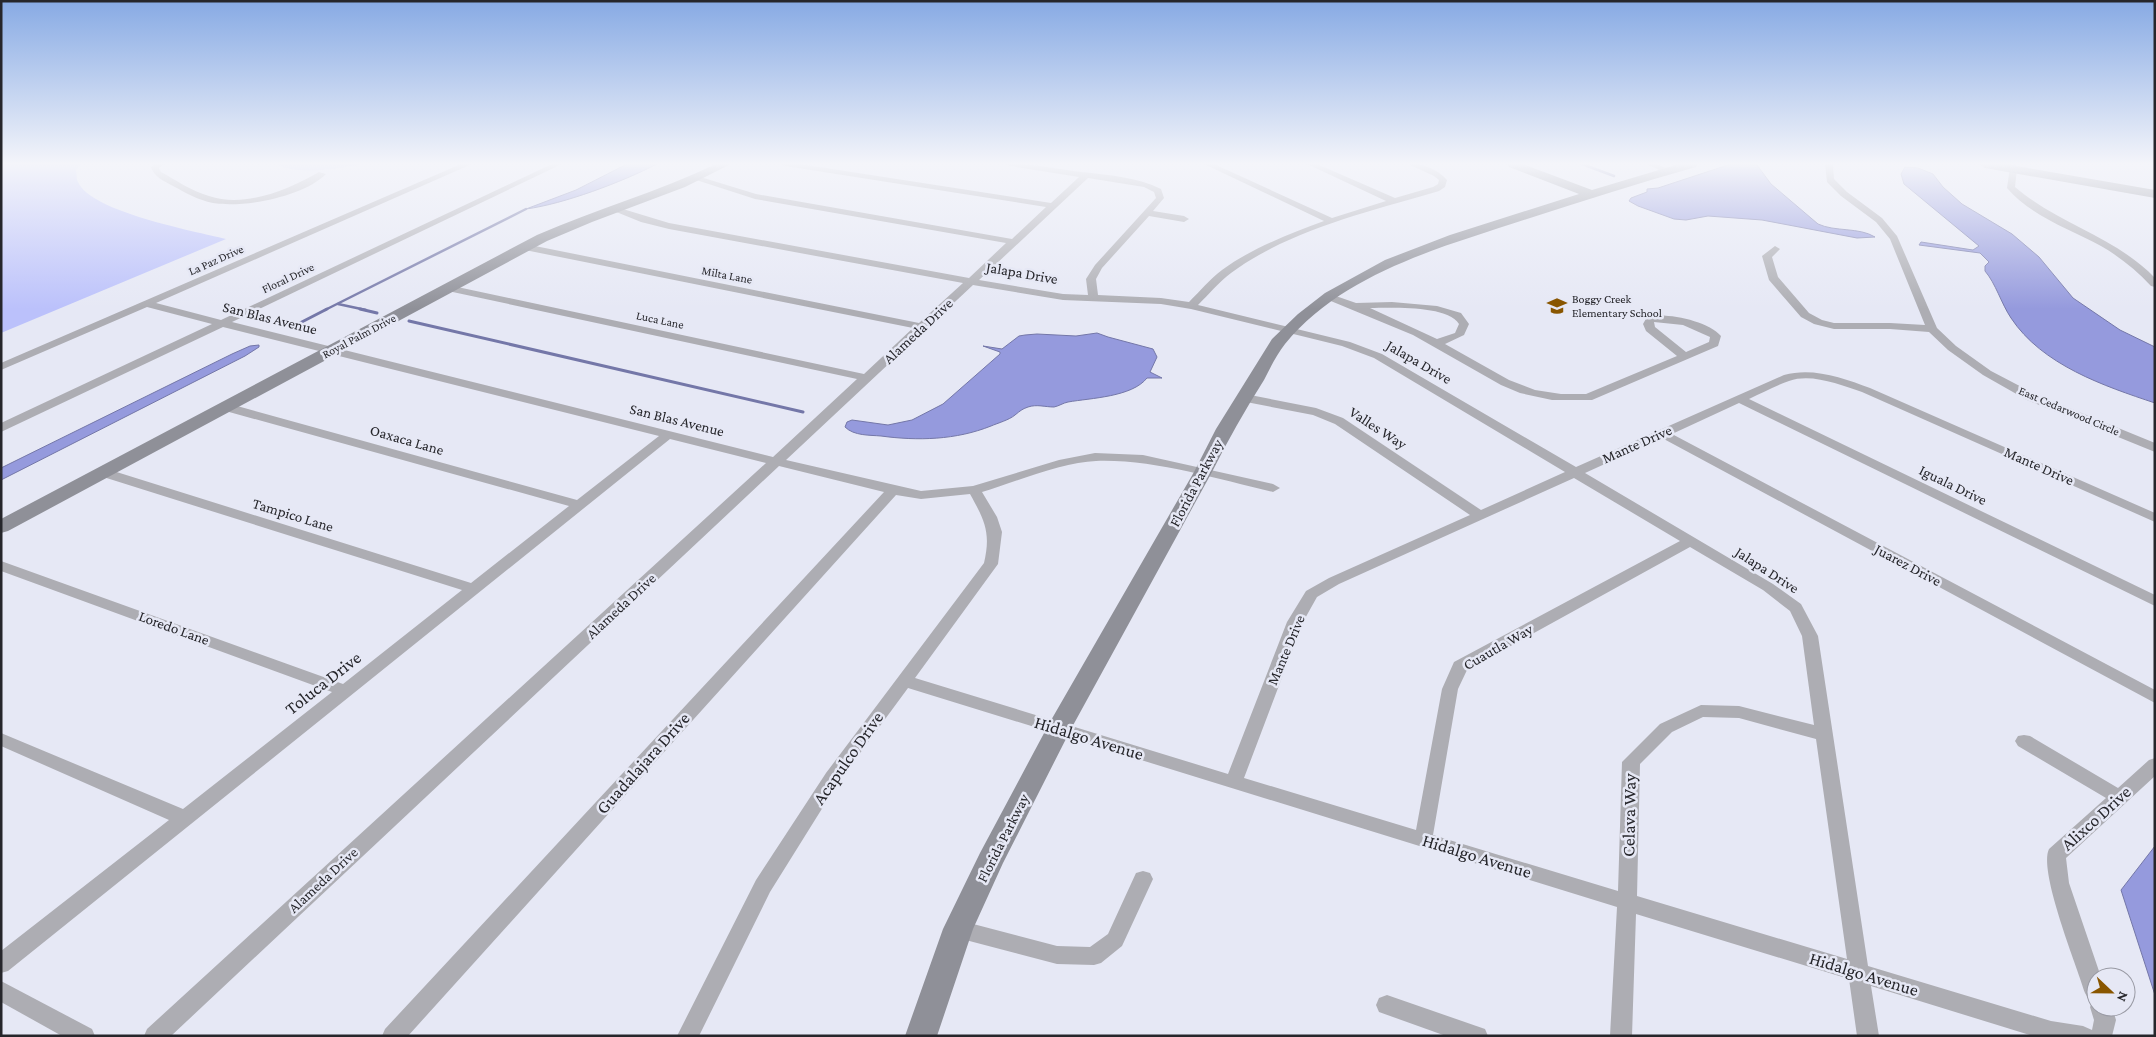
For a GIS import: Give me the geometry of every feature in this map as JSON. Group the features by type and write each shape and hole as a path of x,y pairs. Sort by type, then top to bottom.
{"street":[{"name":"La Paz Drive","path":"1,368 357,212"},
{"name":"Floral Drive","path":"1,428 456,212"},
{"name":"Royal Palm Drive","path":"1,527 526,247 572,223 603,212"},
{"name":"Jalapa Drive","path":"623,212 669,226 1063,297 1161,301 1191,306 1346,344 1378,356 1768,587 1796,608 1810,636 1857,971 1868,1036"},
{"path":"848,212 1015,242"},
{"name":"Alameda Drive","path":"155,1036 1046,212"},
{"path":"1313,212 1330,220"},
{"path":"1191,306 1231,268 1265,249 1330,220 1357,212"},
{"name":"Florida Parkway","path":"921,1036 958,930 990,861 1059,729 1203,472 1225,429 1278,342 1289,330 1330,297 1386,264 1427,247 1534,212"},
{"name":"East Cedarwood Circle","path":"1869,212 1879,220 1894,238 1932,329 1952,348 1987,373 2031,397 2155,448"},
{"path":"2044,212 2119,254 2155,284"},
{"path":"1093,298 1091,278 1098,267 1147,213 1184,218"},
{"name":"Milta Lane","path":"526,247 923,327"},
{"path":"1775,249 1767,256 1773,278 1805,315 1818,322 1834,326 1890,326 1932,329"},
{"name":"Luca Lane","path":"448,288 867,378"},
{"path":"1330,297 1355,306 1436,343 1516,387 1536,393 1577,398 1588,397 1685,357 1714,344 1716,336 1693,325 1666,318 1652,319 1648,324 1650,329 1685,357"},
{"name":"San Blas Avenue","path":"146,304 777,462 921,495 974,490 1064,463 1095,457 1143,459 1273,488"},
{"path":"1355,306 1377,304 1447,311 1458,316 1464,324 1459,335 1436,343"},
{"name":"Mante Drive","path":"1234,782 1295,622 1311,594 1334,580 1788,377 1808,374 1832,378 1866,390 2155,518"},
{"name":"Valles Way","path":"1245,398 1316,412 1339,421 1480,514"},
{"name":"Iguala Drive","path":"1738,398 2155,600"},
{"name":"Oaxaca Lane","path":"226,407 580,505"},
{"name":"Toluca Drive","path":"1,964 669,434"},
{"name":"Juarez Drive","path":"1661,434 2155,697"},
{"name":"Tampico Lane","path":"102,472 475,589"},
{"name":"Guadalajara Drive","path":"393,1036 893,490"},
{"name":"Acapulco Drive","path":"688,1036 763,886 832,778 991,564 996,544 995,526 974,490"},
{"name":"Cuautla Way","path":"1423,840 1450,689 1460,666 1691,541"},
{"name":"Loredo Lane","path":"1,566 346,691"},
{"name":"Hidalgo Avenue","path":"903,680 2051,1031 2083,1036"},
{"name":"Celava Way","path":"1621,1036 1631,762 1666,728 1701,712 1739,712 1823,734"},
{"path":"1,739 184,818"},
{"path":"2024,741 2119,797"},
{"name":"Alixco Drive","path":"2088,967 2059,883 2056,855 2155,765"},
{"path":"958,930 1057,955 1094,956 1115,940 1143,879"},
{"path":"1,991 84,1036"},
{"path":"1387,1005 1477,1036"},
{"path":"2101,1036 2104,1017"}],"shaded area":[{"path":"1,212 126,212 145,219 226,239 1,333"},
{"path":"1656,212 1804,212 1818,224 1862,232 1875,237 1857,238 1762,220 1708,216 1686,220 1674,219"},
{"path":"1938,212 1976,212 2012,234 2039,257 2073,298 2120,330 2155,347 2155,403 2095,381 2076,372 2039,349 2011,318 1985,271 1985,266 1989,262 1980,253 1919,245 1921,242 1973,250 1979,246"},
{"path":"1097,333 1153,349 1157,357 1150,372 1162,378 1147,378 1132,389 1110,396 1068,402 1054,407 1031,406 991,426 951,437 909,439 857,434 845,427 847,422 852,420 888,425 912,420 943,404 1000,354 1000,352 983,346 1002,349 1019,336 1025,335 1076,336"},
{"path":"259,345 259,347 245,356 1,480 1,468 232,354 250,346"},
{"path":"2155,846 2155,995 2121,890"}],"waterway":[{"path":"325,310 519,212"},
{"path":"338,304 366,310"},
{"path":"294,326 327,309"},
{"path":"360,309 377,313"},
{"path":"409,321 803,412"}],"place":[{"name":"Boggy Creek Elementary School","path":"1557,306"}]}
